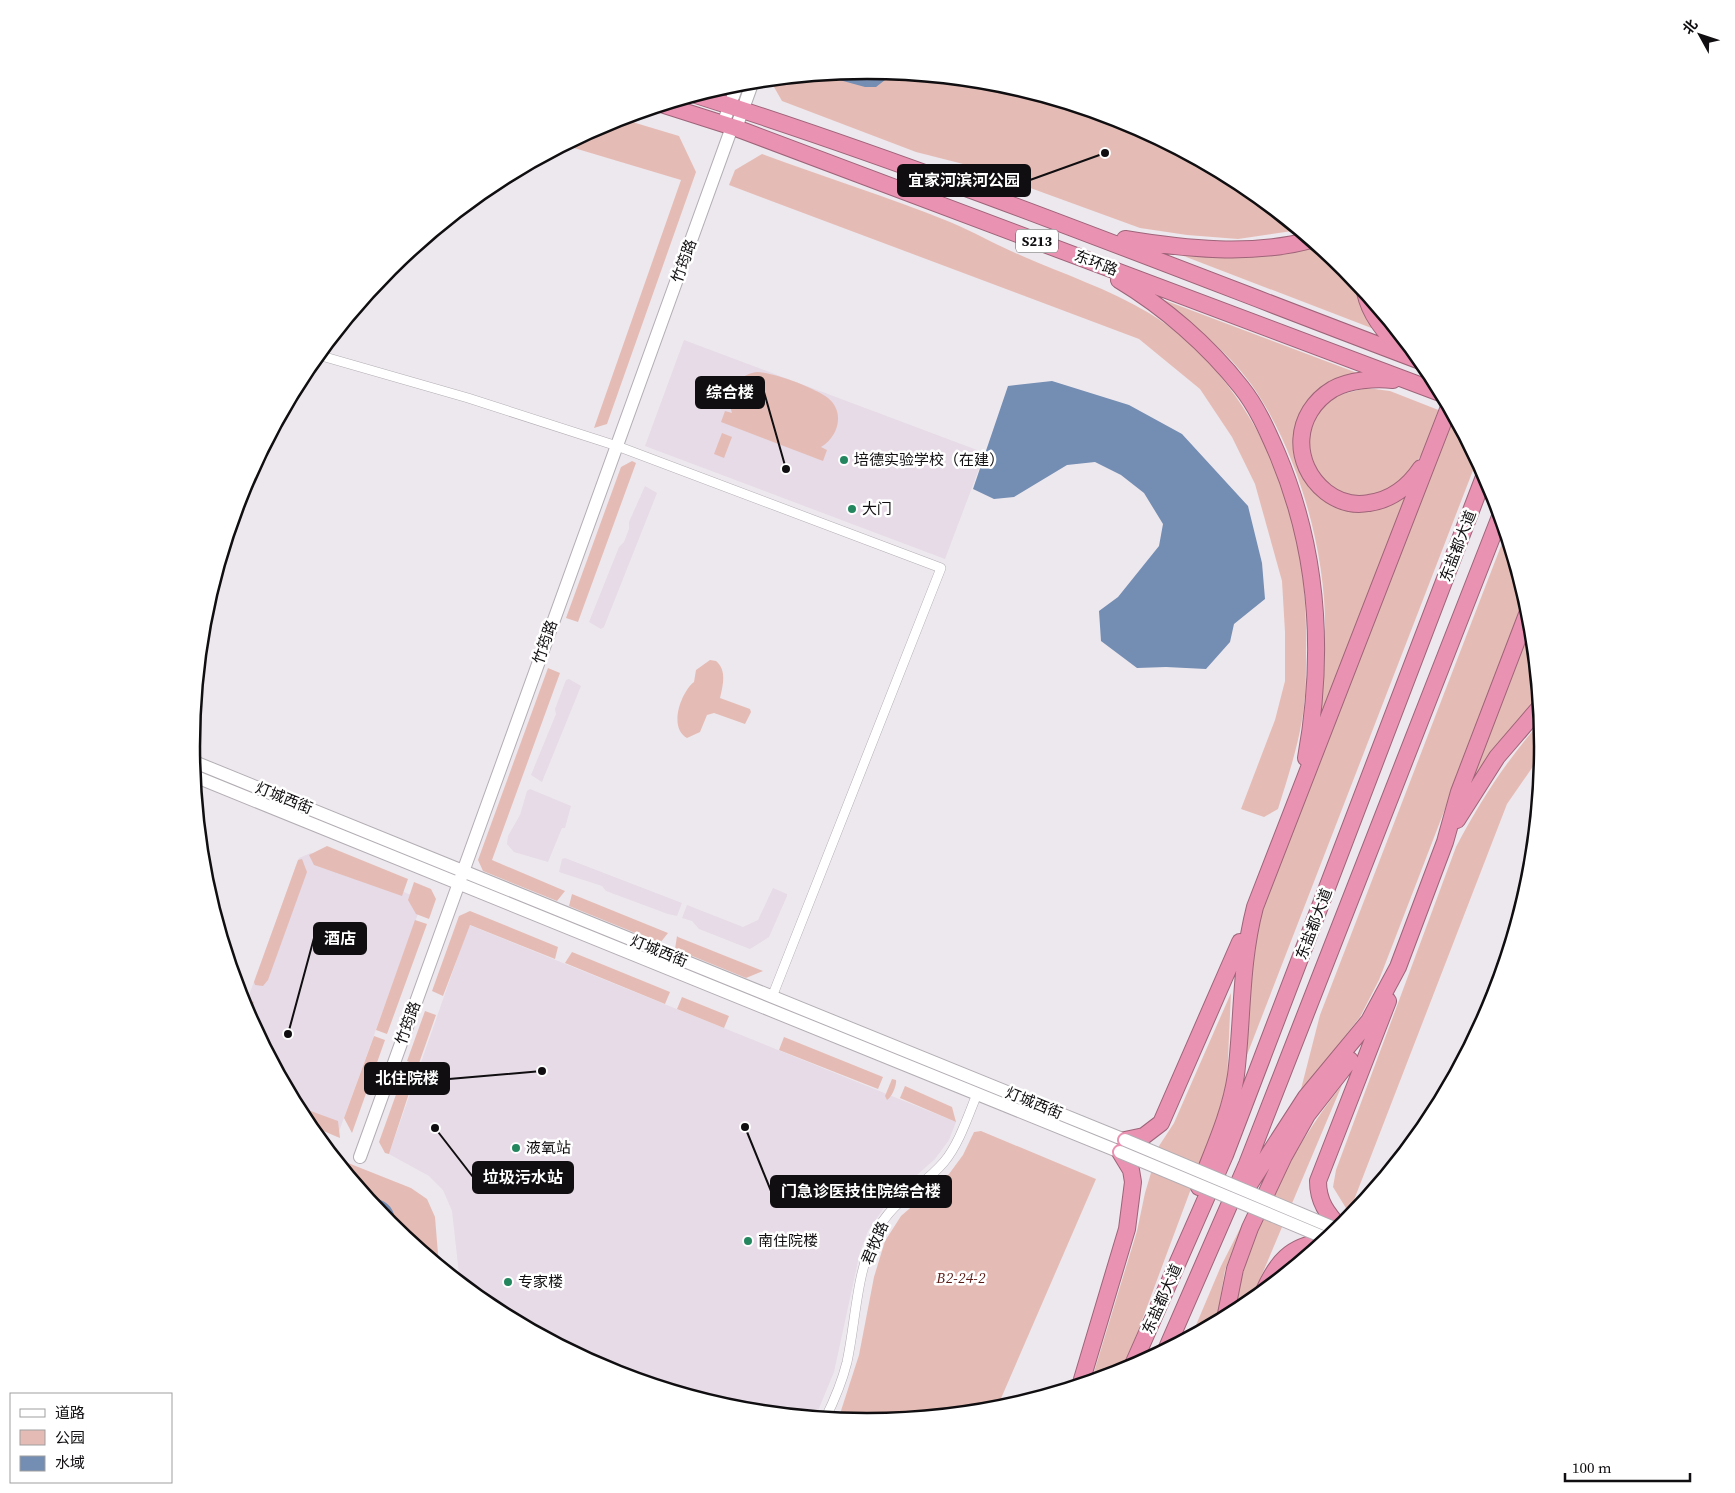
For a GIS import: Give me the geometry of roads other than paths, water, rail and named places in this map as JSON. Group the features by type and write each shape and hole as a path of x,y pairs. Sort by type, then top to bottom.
{"highway":[{"name":"东环路","path":"708,99 1092,234 1409,357"},
{"name":"东环路","path":"674,108 730,126 1432,390"},
{"path":"1092,234 1161,245 1213,248 1254,249 1293,245 1305,242"},
{"path":"1082,258 1145,296 1212,354 1242,388 1264,422 1289,482 1305,534 1317,636 1314,703 1301,786"},
{"path":"1368,304 1377,321 1391,338 1402,347"},
{"path":"1304,341 1313,319"},
{"path":"1408,382 1372,380 1334,389 1318,401 1309,412 1300,446 1304,463 1314,482 1330,495 1344,502 1361,504 1381,501 1400,491 1415,478 1431,454"},
{"path":"1082,1379 1128,1229 1133,1182 1131,1170 1122,1146 1144,1136 1161,1123 1169,1109 1255,908 1446,413"},
{"name":"东盐都大道","path":"1136,1357 1225,1155 1481,484"},
{"name":"东盐都大道","path":"1170,1341 1247,1164 1496,523"},
{"path":"1335,1224 1326,1212 1318,1196 1318,1181 1382,1020 1398,967 1445,842 1459,792 1523,624"},
{"path":"1445,842 1497,756 1534,714"},
{"path":"1177,1264 1194,1201 1229,1111 1236,1074 1243,962 1255,908"},
{"path":"1214,1239 1306,1097 1369,1021 1398,967"},
{"path":"1228,1308 1235,1269 1250,1228 1284,1156 1307,1115 1382,1020"},
{"path":"1270,1279 1276,1266 1284,1258 1302,1246 1313,1244"}],"street":[{"name":"竹筠路","path":"360,1157 617,446 736,108 747,90"},
{"name":"竹筠路","path":"736,108 737,92"},
{"path":"326,357 468,398 617,446 941,568 772,997"},
{"name":"灯城西街","path":"200,764 772,997 1122,1146"},
{"name":"灯城西街","path":"201,779 977,1094 1122,1146"},
{"name":"君牧路","path":"828,1413 842,1381 864,1266 876,1232 895,1205 927,1181 945,1161 958,1138 977,1094"},
{"path":"1122,1146 1332,1227"},
{"path":"1122,1146 1322,1236"}],"water":[{"path":"886,79 876,87 865,87 838,80"},
{"path":"1052,381 1129,405 1182,434 1248,506 1262,563 1265,599 1234,624 1230,642 1206,669 1137,668 1101,641 1099,611 1118,597 1159,546 1163,524 1144,493 1121,475 1095,462 1067,465 1014,497 994,499 973,489 1008,386"},
{"path":"375,1198 388,1204 395,1219"}],"place":[{"name":"宜家河滨河公园","path":"1105,153"},
{"name":"培德实验学校（在建）","path":"844,460"},
{"name":"综合楼","path":"786,469"},
{"name":"大门","path":"852,509"},
{"name":"酒店","path":"288,1034"},
{"name":"北住院楼","path":"542,1071"},
{"name":"门急诊医技住院综合楼","path":"745,1127"},
{"name":"垃圾污水站","path":"435,1128"},
{"name":"液氧站","path":"516,1148"},
{"name":"南住院楼","path":"748,1241"},
{"name":"专家楼","path":"508,1282"}],"park label":[{"name":"B2-24-2","path":"961,1278"}]}
